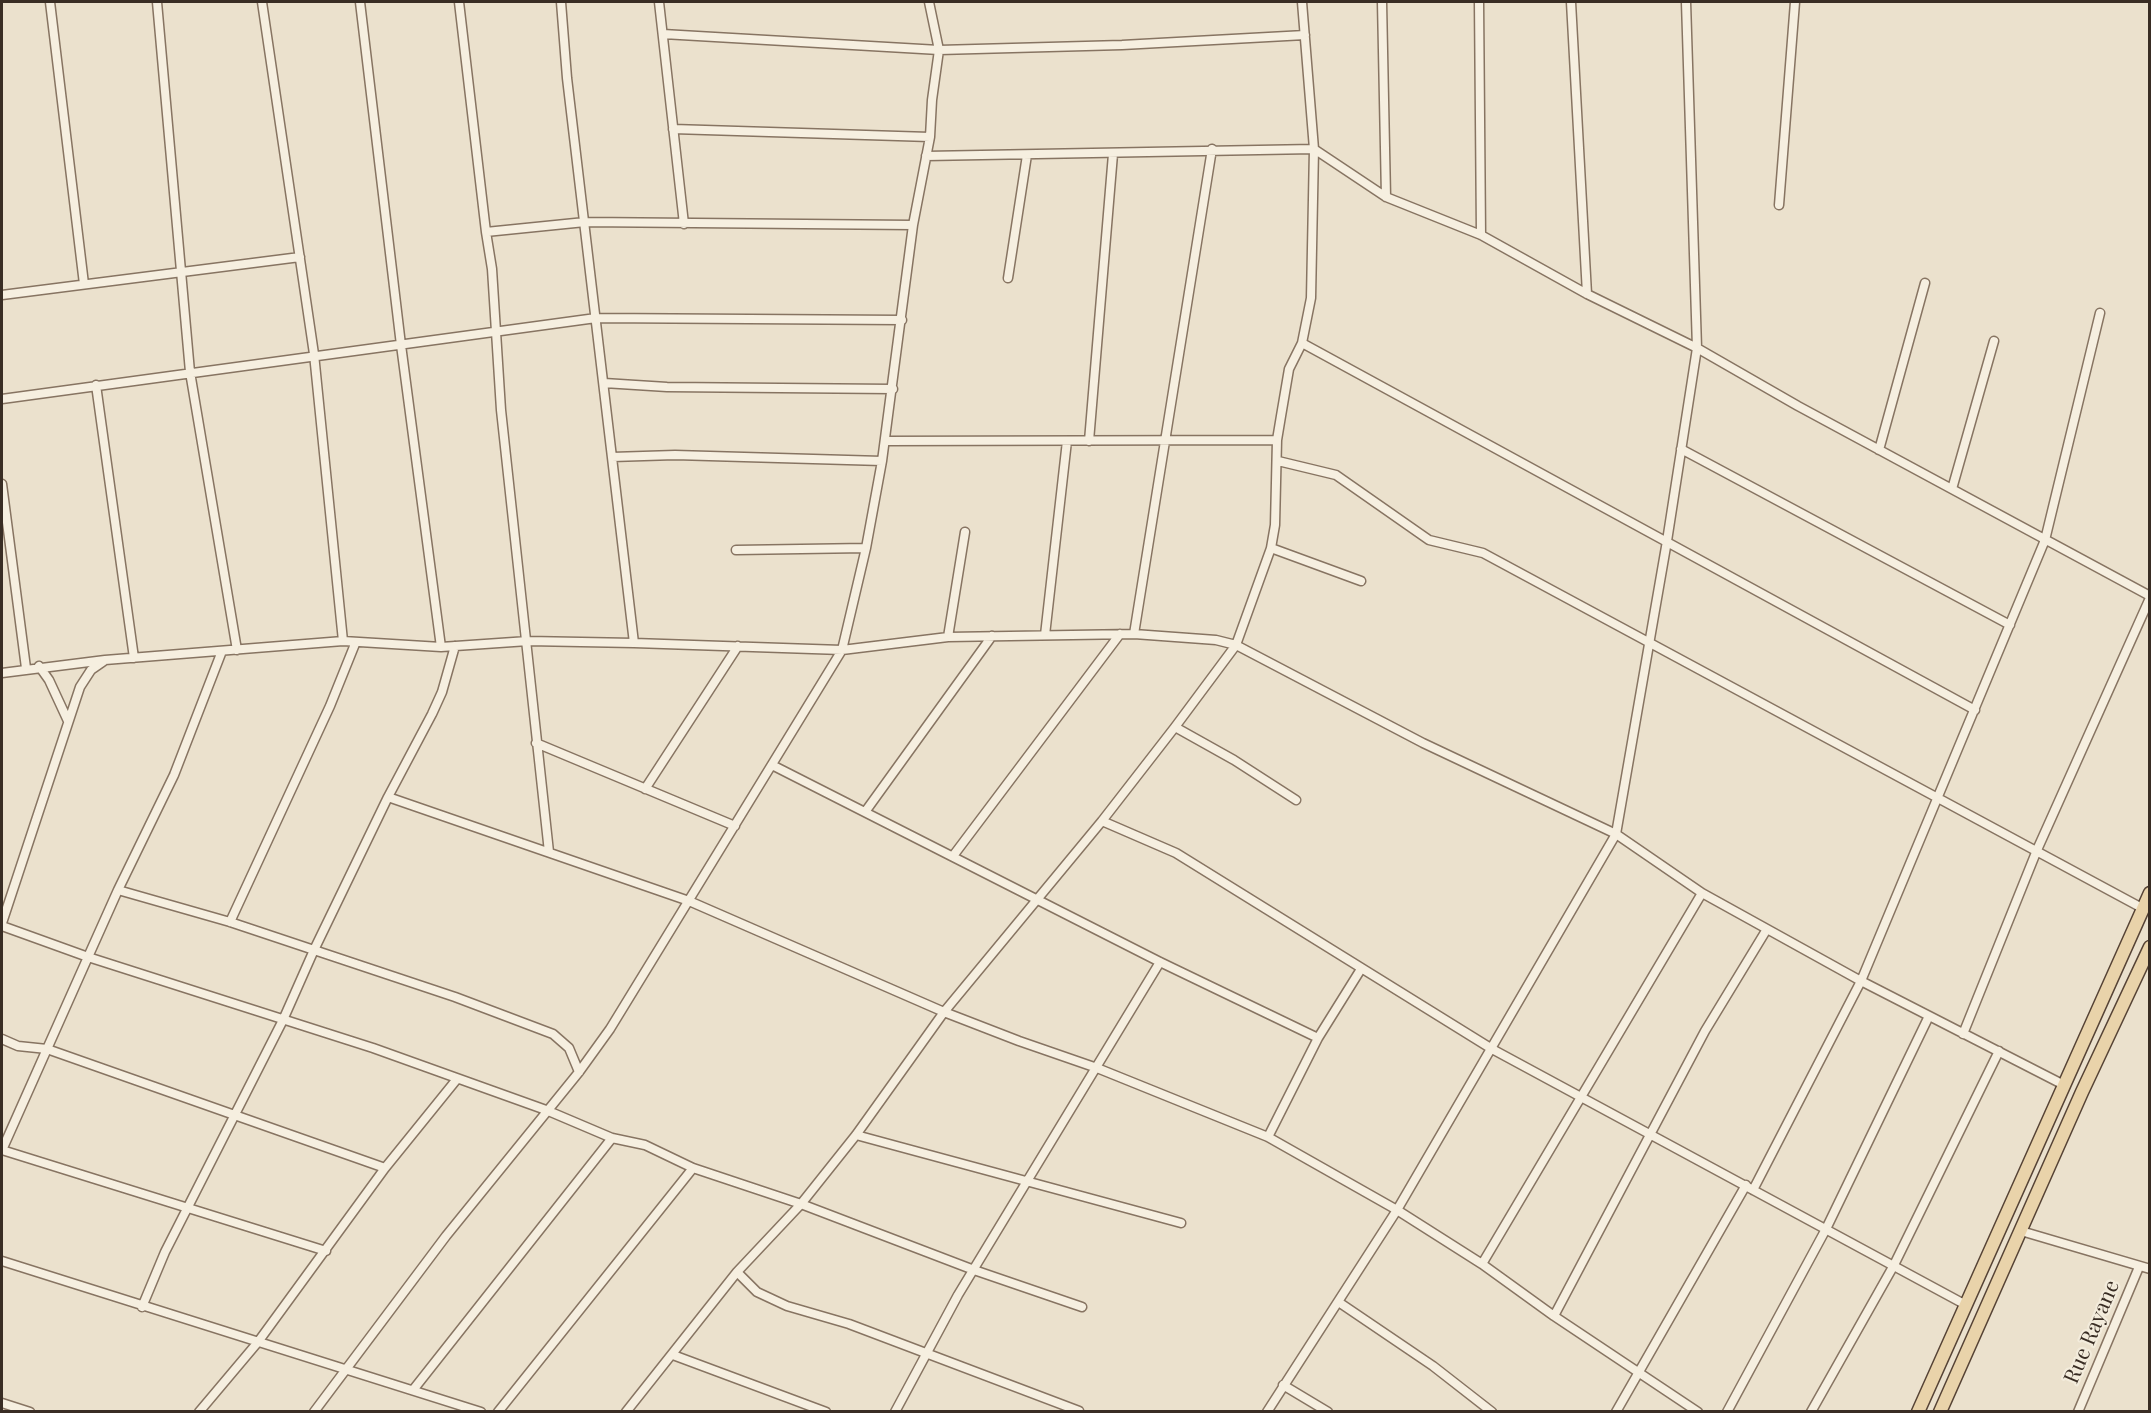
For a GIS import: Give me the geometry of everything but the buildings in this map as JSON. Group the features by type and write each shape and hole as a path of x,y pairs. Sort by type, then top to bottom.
{"main road":[{"path":"1918,1412 2150,892"},
{"path":"1940,1412 2082,1092 2150,947"}],"street":[{"path":"50,2 84,284"},
{"path":"157,2 190,372 237,650"},
{"path":"262,2 314,354 343,641"},
{"path":"360,2 401,345 441,647"},
{"path":"459,2 495,296 495,330 549,852"},
{"path":"561,2 634,643"},
{"path":"659,2 684,224"},
{"path":"314,1412 440,1245 546,1110 579,1072 610,1029 842,650 866,548 882,461 913,225 930,137 932,100 939,50 929,2"},
{"path":"626,1412 737,1272 801,1204 856,1135 944,1012 1102,821 1236,645 1271,548 1275,525 1277,440 1289,369 1302,343 1311,298 1314,149 1302,2"},
{"path":"1382,2 1386,197"},
{"path":"1479,2 1481,235"},
{"path":"1571,2 1587,294"},
{"path":"1267,1412 1340,1303 1397,1210 1616,834 1667,542 1697,348 1686,2"},
{"path":"1779,206 1795,2"},
{"path":"663,34 939,50 1122,45 1305,35"},
{"path":"673,129 930,137"},
{"path":"1134,634 1212,149"},
{"path":"926,156 1113,154 1212,149 1314,149 1386,197 1481,235 1587,294 1697,348 2150,597 2037,850 1963,1034"},
{"path":"1089,441 1113,154"},
{"path":"1008,278 1027,155"},
{"path":"486,232 585,222 913,225"},
{"path":"2,295 300,257"},
{"path":"1879,450 1924,283"},
{"path":"1616,1412 1749,1188 1861,981 1939,799 2045,540 2100,313"},
{"path":"2,399 314,354 401,345 495,330 596,318 902,321"},
{"path":"1952,489 1994,341"},
{"path":"1302,343 1975,710"},
{"path":"604,383 667,387 893,388"},
{"path":"96,385 134,658"},
{"path":"885,441 1277,440"},
{"path":"1045,635 1067,441"},
{"path":"1681,449 2010,625"},
{"path":"612,457 675,455 882,461"},
{"path":"1278,461 1336,475 1429,540 1483,553 1649,640 1763,706 2142,908"},
{"path":"2,484 26,668"},
{"path":"948,637 965,532"},
{"path":"736,550 866,548"},
{"path":"1271,548 1361,581"},
{"path":"953,856 1120,634"},
{"path":"2,673 39,666 343,641 355,644 441,647 528,641 842,650 948,637 1134,634 1193,637 1236,645 1424,743 1616,834 1702,893 1861,981 2064,1085"},
{"path":"865,812 992,636"},
{"path":"231,922 355,644"},
{"path":"142,1307 187,1207 283,1020 388,797 442,692 455,646"},
{"path":"645,789 738,646"},
{"path":"222,651 174,775 118,890 2,1150 326,1251"},
{"path":"105,660 91,670 80,687 2,924 88,957 373,1048 546,1110 612,1138 645,1145 693,1168 801,1204 974,1270 1083,1307"},
{"path":"39,666 50,680 68,721"},
{"path":"1175,727 1296,800"},
{"path":"536,743 735,826"},
{"path":"772,765 1160,963 1318,1038"},
{"path":"388,797 689,901 944,1012 1097,1068 1268,1137 1397,1210 1482,1264 1554,1316 1698,1412"},
{"path":"1102,821 1176,853 1492,1049 1966,1305"},
{"path":"118,890 231,922 455,997 553,1035 569,1048 579,1072"},
{"path":"1482,1264 1702,893"},
{"path":"1554,1316 1705,1031 1767,929"},
{"path":"895,1412 974,1270 1160,963"},
{"path":"1268,1137 1318,1038 1361,969"},
{"path":"1727,1412 1826,1229 1929,1016"},
{"path":"2,1039 18,1046 47,1049 385,1168"},
{"path":"1811,1412 1894,1265 1999,1051"},
{"path":"199,1412 258,1342 385,1168 457,1079"},
{"path":"856,1135 1027,1184 1181,1223"},
{"path":"413,1390 612,1138"},
{"path":"498,1412 693,1168"},
{"path":"2021,1231 2150,1269"},
{"path":"2,1261 481,1412"},
{"name":"Rue Rayane","path":"2078,1412 2139,1267"},
{"path":"737,1272 757,1292 787,1306 849,1324 1079,1411"},
{"path":"1340,1303 1433,1366 1492,1412"},
{"path":"673,1355 826,1412"},
{"path":"1283,1385 1328,1412"},
{"path":"2,1403 30,1412"}]}
